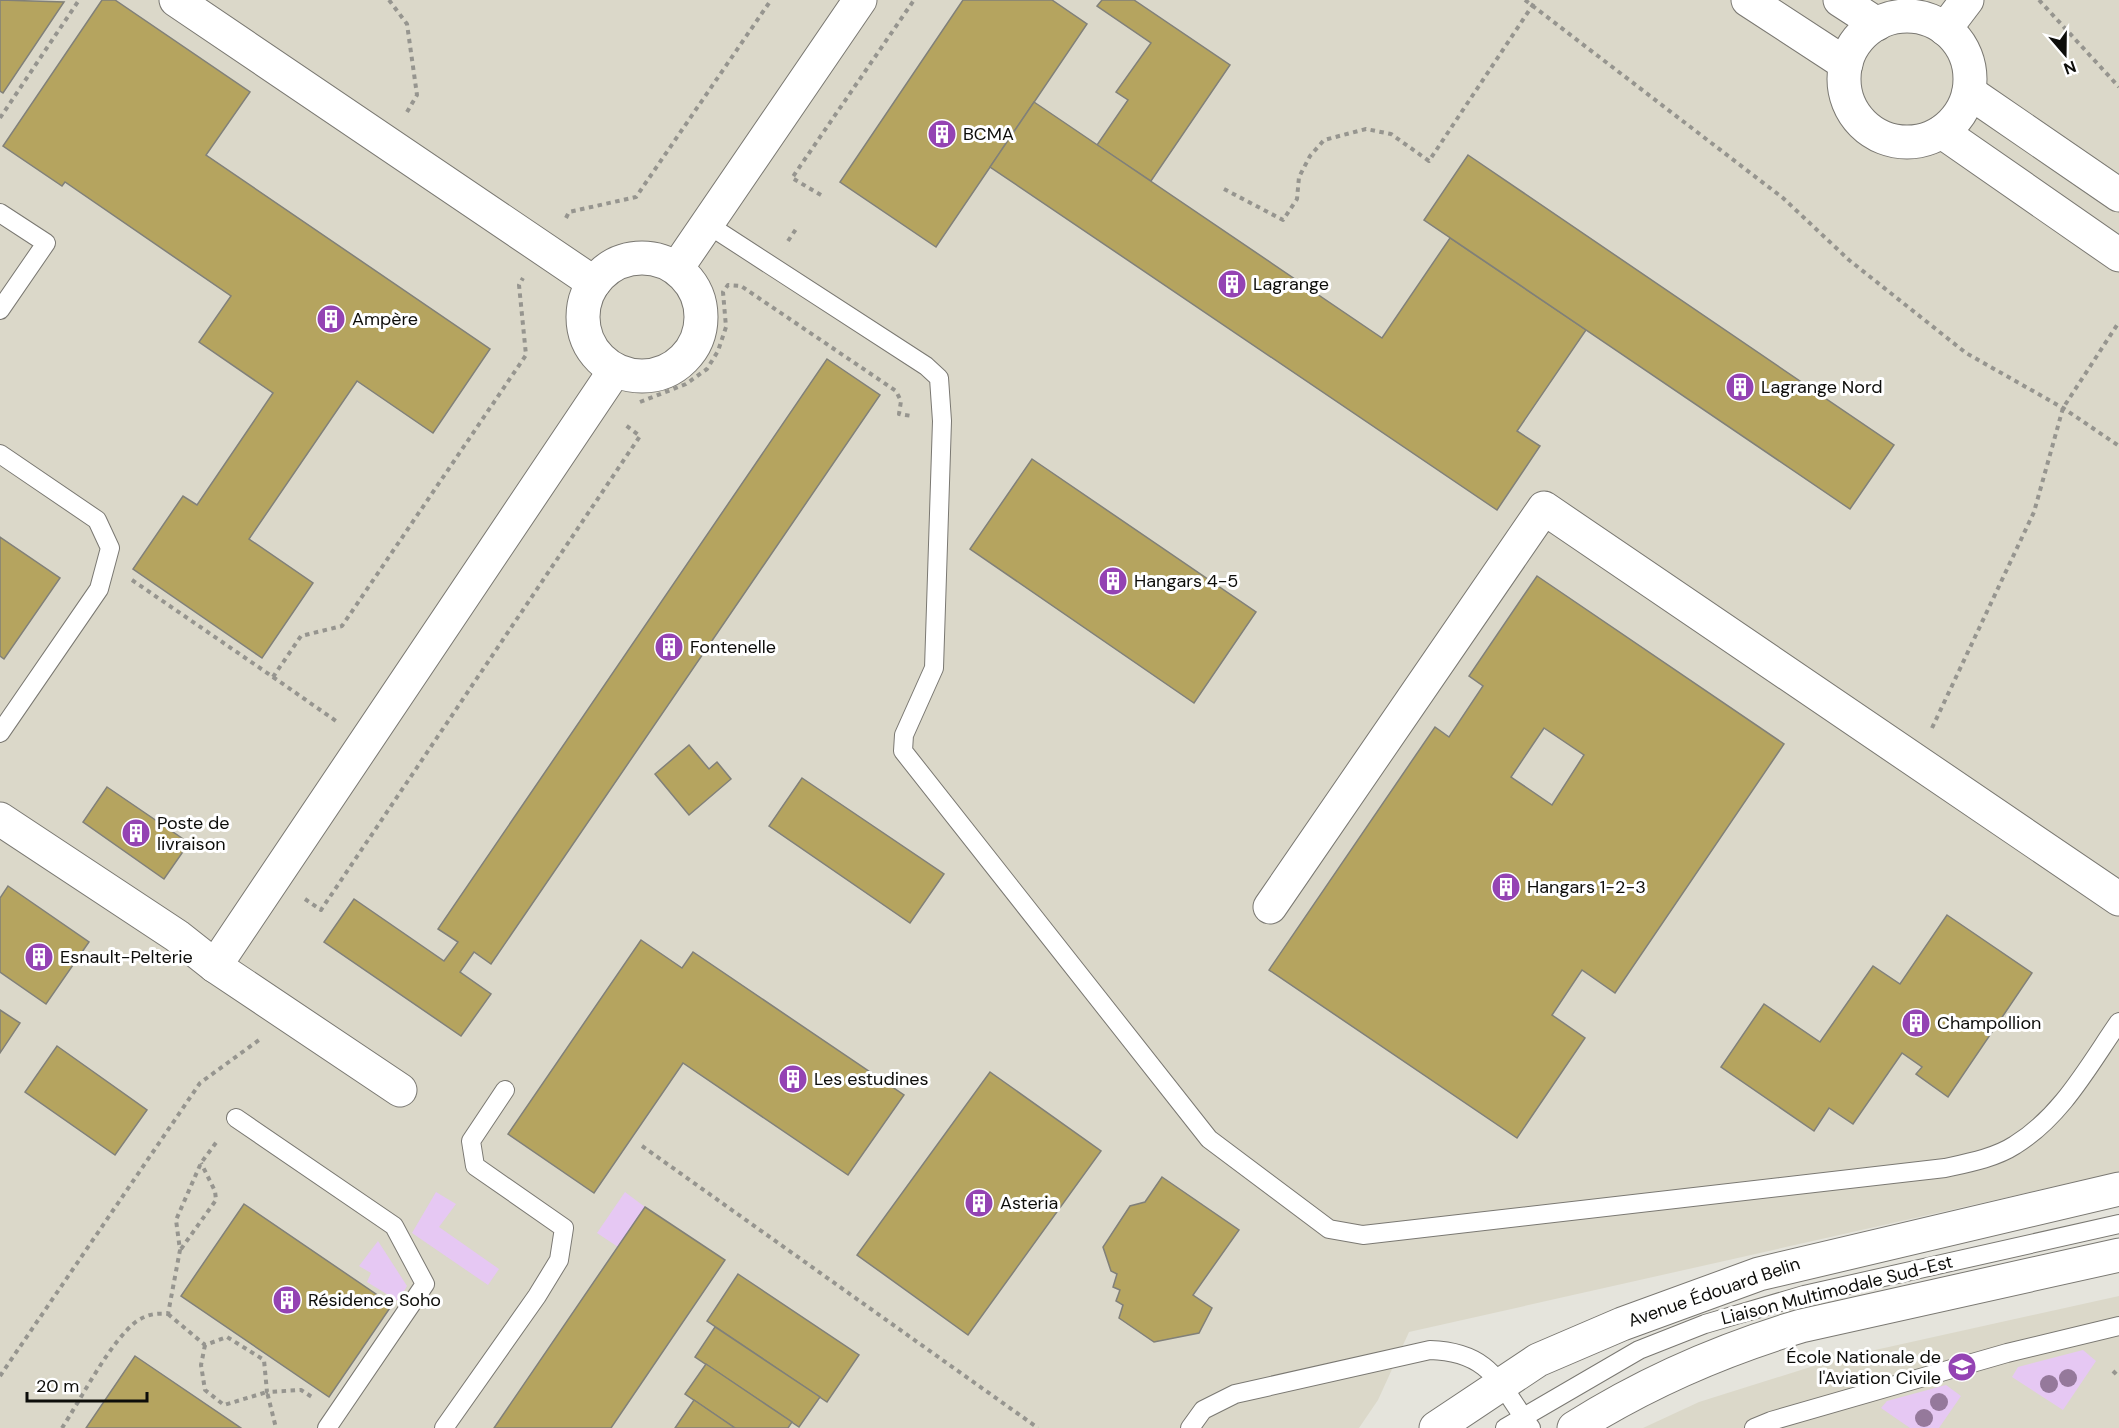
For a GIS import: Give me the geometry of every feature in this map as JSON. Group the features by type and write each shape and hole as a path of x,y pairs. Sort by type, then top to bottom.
{"street":[{"path":"176,0 594,283"},
{"path":"677,268 860,0"},
{"path":"1748,0 1846,64"},
{"path":"1840,0 1877,24"},
{"path":"1945,28 1967,0"},
{"path":"1912,17 1929,20 1945,28 1957,41 1966,57 1970,74 1969,92 1959,114 1942,132 1922,140 1901,142 1880,136 1862,124 1850,106 1845,86 1846,64 1852,48 1863,34 1877,24 1894,18 1912,17"},
{"path":"1969,92 2119,195"},
{"path":"1942,132 2119,255"},
{"path":"642,257 660,260 677,268 691,282 699,300 702,319 698,338 688,355 672,368 654,375 634,376 615,370 599,358 588,341 583,321 585,301 594,283 607,269 624,261 642,257"},
{"path":"215,966 615,370"},
{"path":"1270,907 1544,508 2119,899"},
{"path":"0,819 177,936 215,966 400,1090"},
{"name":"Avenue Édouard Belin","path":"1436,1428 1538,1360 1622,1324 1759,1274 2119,1189"},
{"path":"1574,1428 1671,1374 1752,1341 1801,1326 2119,1255"}],"lane":[{"path":"0,213 46,243 0,310"},
{"path":"707,224 926,366 939,378 942,421 934,668 904,735 903,751 1209,1140 1329,1229 1363,1235 1945,1168 1974,1162 2014,1146 2054,1115 2119,1022"},
{"path":"0,454 97,520 110,548 99,589 0,733"},
{"path":"444,1428 537,1296 559,1260 564,1228 475,1166 471,1141 505,1090"},
{"path":"236,1118 394,1226 424,1284 332,1421"},
{"name":"Liaison Multimodale Sud-Est","path":"1505,1428 1527,1422 1639,1350 1705,1324 1804,1295 2119,1224"},
{"path":"1754,1428 1771,1420 2007,1353 2119,1326"},
{"path":"1190,1428 1203,1410 1234,1394 1430,1350 1455,1351 1473,1358 1490,1372 1527,1422"}],"path":[{"path":"0,118 80,0"},
{"path":"387,143 417,95 407,24 389,0"},
{"path":"273,677 301,636 342,626 526,355 519,285 570,212 636,197 771,0"},
{"path":"821,195 792,178 914,0"},
{"path":"1525,0 1534,2 1783,198 1849,260 1966,353 2063,408 2119,446"},
{"path":"2039,0 2119,87"},
{"path":"1224,189 1282,220 1297,199 1299,177 1310,156 1324,140 1366,129 1391,134 1429,161 1534,2"},
{"path":"638,404 686,384 707,369 718,351 726,327 723,292 728,285 741,286 896,391 901,401 899,414 942,421"},
{"path":"1917,762 2034,512 2063,408 2119,322"},
{"path":"275,877 321,910 640,436 615,417"},
{"path":"106,562 366,741"},
{"path":"0,1376 200,1083 259,1041 282,1011"},
{"path":"168,1314 180,1250 176,1220 201,1163 236,1118"},
{"path":"642,1146 1038,1428"},
{"path":"180,1250 216,1200 215,1191 201,1163"},
{"path":"62,1428 112,1351 136,1322 153,1313 168,1314 205,1345"},
{"path":"205,1345 227,1337 264,1360 267,1392 276,1428"},
{"path":"205,1345 201,1365 205,1390 224,1405 267,1392 301,1390 332,1421"},
{"path":"2113,1371 2119,1377"}],"shaded area":[{"path":"0,0 2119,0 2119,1172 1409,1332 1378,1400 1359,1428 0,1428"},
{"path":"436,1192 456,1204 439,1227 499,1269 488,1285 412,1233"},
{"path":"625,1192 645,1207 618,1247 597,1233"},
{"path":"378,1241 407,1286 398,1301 367,1282 371,1273 359,1266"},
{"name":"École Nationale de l'Aviation Civile","path":"2119,1296 2119,1428 1643,1428 1699,1402 1839,1358"},
{"path":"2083,1350 2096,1361 2063,1410 2012,1377 2018,1367"},
{"path":"1946,1385 1961,1396 1939,1428 1910,1428 1881,1408 1887,1401"}],"building":[{"path":"0,0 64,2 3,93 0,91"},
{"name":"Ampère","path":"102,0 115,0 250,92 206,155 490,349 433,433 357,381 249,539 313,583 262,658 133,569 183,496 197,505 273,393 199,342 231,296 65,182 62,186 3,146"},
{"name":"BCMA","path":"963,0 1052,0 1087,24 936,247 840,182"},
{"path":"1102,0 1134,0 1230,65 1151,181 1097,145 1128,100 1116,92 1151,43 1097,6"},
{"name":"Lagrange","path":"1034,102 1382,338 1450,238 1586,330 1517,431 1540,446 1497,510 990,167"},
{"name":"Lagrange Nord","path":"1468,155 1894,445 1850,509 1424,220"},
{"name":"Fontenelle","path":"827,359 880,395 491,964 474,952 460,972 491,994 461,1036 324,942 354,899 444,961 458,942 438,929"},
{"name":"Hangars 4-5","path":"1032,459 1256,612 1194,703 970,549"},
{"path":"0,537 60,578 4,659 0,656"},
{"name":"Hangars 1-2-3","path":"1537,576 1784,744 1615,993 1582,970 1552,1015 1585,1038 1517,1138 1269,970 1435,727 1449,737 1483,686 1469,676","holes":["1544,728 1584,755 1552,805 1511,777"]},
{"path":"689,745 709,769 717,762 731,779 689,815 655,774"},
{"path":"802,778 944,874 910,923 769,826"},
{"name":"Poste de livraison","path":"107,787 189,843 164,879 83,822"},
{"name":"Esnault-Pelterie","path":"8,886 89,942 46,1004 0,972 0,898"},
{"name":"Champollion","path":"1947,915 2032,973 1948,1097 1916,1074 1922,1067 1902,1053 1853,1124 1829,1108 1814,1131 1721,1067 1764,1004 1820,1042 1873,966 1900,984"},
{"name":"Les estudines","path":"641,940 682,968 693,952 904,1095 848,1175 683,1063 594,1193 508,1134"},
{"path":"0,1010 20,1023 0,1053"},
{"path":"57,1046 147,1110 115,1155 25,1092"},
{"name":"Asteria","path":"990,1072 1101,1151 968,1335 857,1255"},
{"path":"1162,1177 1239,1230 1193,1295 1212,1308 1199,1333 1154,1342 1119,1318 1123,1305 1116,1301 1120,1290 1113,1287 1117,1274 1111,1271 1103,1247 1130,1206 1145,1202"},
{"name":"Résidence Soho","path":"244,1204 392,1305 329,1397 181,1296"},
{"path":"645,1207 725,1260 611,1428 494,1428"},
{"path":"738,1274 859,1355 827,1402 707,1321"},
{"path":"715,1327 820,1397 799,1427 695,1357"},
{"path":"135,1356 241,1428 86,1428"},
{"path":"706,1364 792,1422 788,1428 735,1428 685,1394"},
{"path":"694,1400 735,1428 675,1428"}],"place":[{"name":"BCMA","path":"942,134"},
{"name":"Lagrange","path":"1232,284"},
{"name":"Ampère","path":"331,319"},
{"name":"Lagrange Nord","path":"1740,387"},
{"name":"Hangars 4-5","path":"1113,581"},
{"name":"Fontenelle","path":"669,647"},
{"name":"Poste de livraison","path":"136,833"},
{"name":"Hangars 1-2-3","path":"1506,887"},
{"name":"Esnault-Pelterie","path":"39,957"},
{"name":"Champollion","path":"1916,1023"},
{"name":"Les estudines","path":"793,1079"},
{"name":"Asteria","path":"979,1203"},
{"name":"Résidence Soho","path":"287,1300"},
{"name":"École Nationale de l'Aviation Civile","path":"1962,1367"}]}
